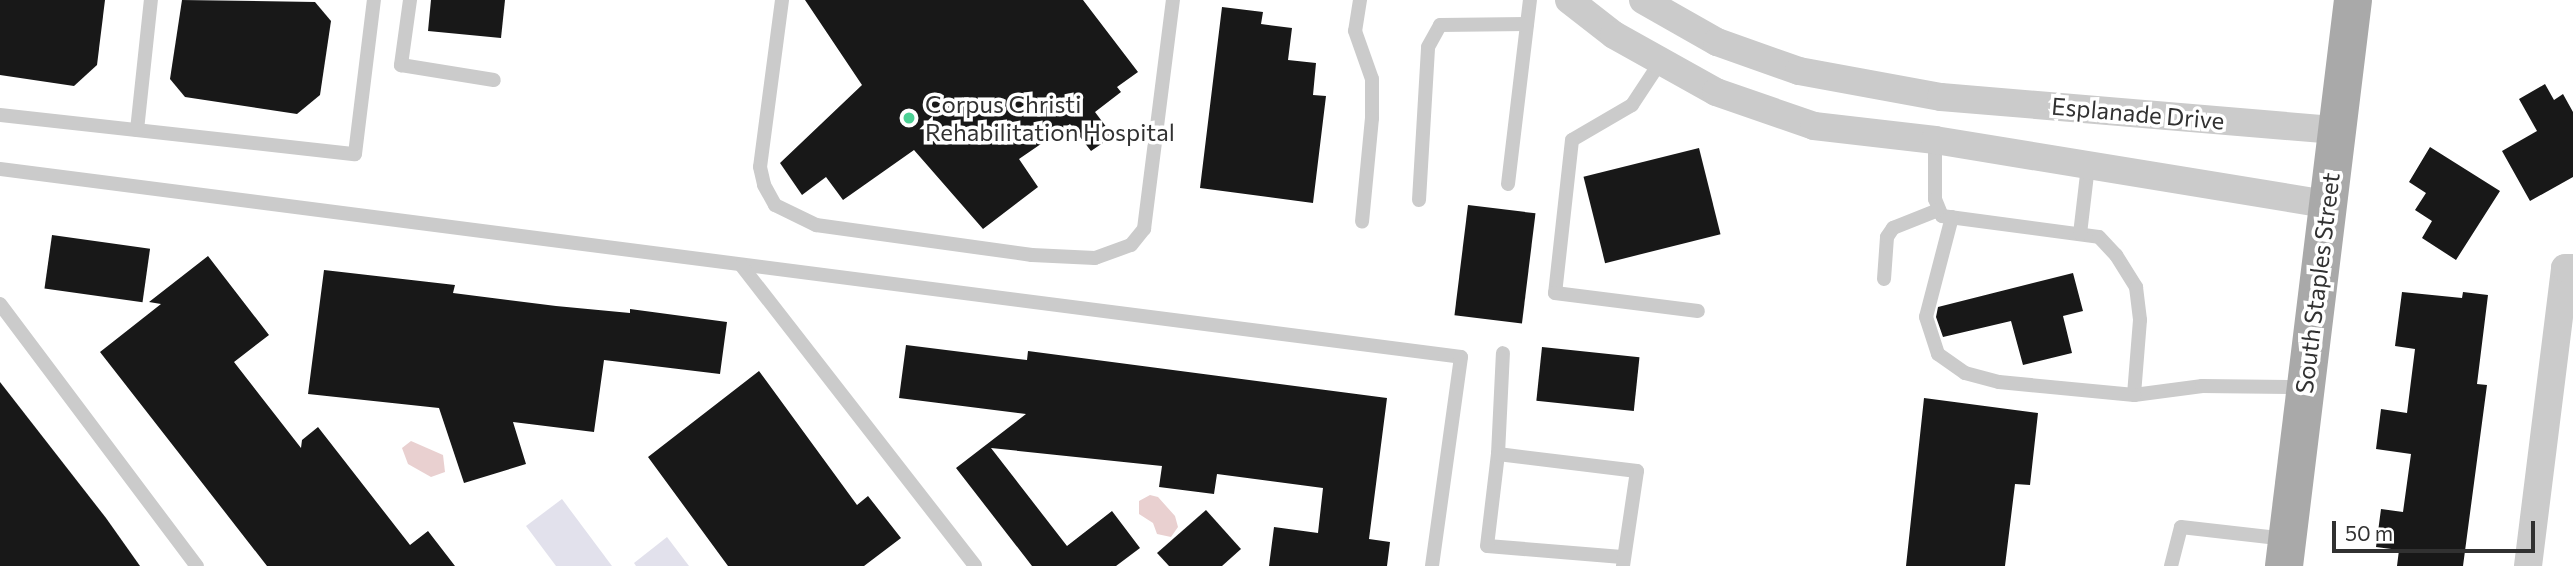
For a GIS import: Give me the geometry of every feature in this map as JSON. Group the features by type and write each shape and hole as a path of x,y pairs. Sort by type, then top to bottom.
{"main road":[{"name":"South Staples Street","path":"2286,552 2325,204 2353,0"}],"street":[{"path":"1569,0 1614,35 1716,92 1814,126 1935,140 2325,204"},
{"name":"Esplanade Drive","path":"1643,0 1717,42 1799,71 1941,97 2336,130"},
{"path":"1661,61 1685,24"},
{"path":"1935,140 1941,97"},
{"path":"2528,566 2565,268 2573,268"}],"lane":[{"path":"137,130 151,0"},
{"path":"0,115 355,155 374,0"},
{"path":"410,0 401,65 494,80"},
{"path":"782,0 760,167 764,186 775,205 816,225 1032,255 1095,258 1131,245 1144,229 1173,0"},
{"path":"1360,0 1355,31 1372,79 1372,118 1362,222"},
{"path":"1508,184 1530,0"},
{"path":"1419,200 1428,47 1440,25 1527,24"},
{"path":"1661,61 1632,105 1572,140 1555,293 1698,312"},
{"path":"1935,140 1938,210"},
{"path":"2080,234 2088,166"},
{"path":"0,169 1461,357 1432,566"},
{"path":"1884,279 1887,237 1893,228 1938,210 1952,217 2099,237 2136,287 2140,320 2134,394"},
{"path":"1952,217 1927,317 1938,354 1965,373 1999,382 2134,394 2202,386 2305,387"},
{"path":"741,265 975,566"},
{"path":"0,304 197,566"},
{"path":"1498,454 1637,471 1623,562 1487,546 1498,454 1503,353"},
{"path":"2171,566 2181,527 2286,552"}],"shaded area":[{"path":"411,441 443,455 445,472 431,477 408,464 402,448"},
{"path":"1150,495 1158,497 1175,516 1178,527 1171,537 1157,534 1153,523 1139,514 1139,501"},
{"path":"562,499 612,566 556,566 526,526"},
{"path":"667,537 689,566 636,566 634,563"}],"building":[{"path":"0,0 105,0 97,65 74,86 0,75"},
{"path":"182,0 315,2 331,21 320,95 297,114 185,97 170,79"},
{"path":"431,0 505,0 501,38 428,31"},
{"name":"Corpus Christi Rehabilitation Hospital","path":"805,0 1083,0 1138,72 1117,87 1121,92 1095,112 1113,136 1091,151 1070,124 1019,159 1038,187 983,229 914,150 843,200 826,177 802,195 780,163 862,85"},
{"path":"1222,7 1263,12 1261,24 1292,28 1288,60 1316,63 1313,95 1326,96 1313,203 1200,188"},
{"path":"2545,84 2554,100 2563,94 2573,112 2573,177 2530,201 2502,151 2537,131 2519,99"},
{"path":"2430,147 2500,191 2456,260 2422,238 2432,221 2415,210 2426,193 2409,182"},
{"path":"1699,148 1721,234 1605,263 1584,177"},
{"path":"1468,205 1535,213 1522,323 1454,315"},
{"path":"52,235 150,249 143,302 44,288"},
{"path":"208,256 269,335 234,362 301,448 302,440 318,427 410,545 428,531 455,566 267,566 100,352 161,304 149,302"},
{"path":"324,270 455,285 453,293 630,313 630,309 727,322 720,374 604,360 594,432 513,422 526,464 464,483 439,408 308,394"},
{"path":"2073,273 2083,311 2063,316 2072,353 2023,365 2011,321 1943,337 1936,317 1938,307"},
{"path":"2402,292 2462,298 2463,292 2488,295 2477,384 2487,385 2463,566 2397,566 2399,550 2376,547 2381,509 2403,512 2411,454 2376,449 2381,409 2407,413 2415,349 2395,346"},
{"path":"906,345 1027,360 1028,351 1387,398 1369,539 1390,542 1387,566 1269,566 1274,527 1318,533 1323,488 1217,474 1214,494 1159,487 1162,466 991,448 1067,546 1112,511 1140,548 1116,566 1032,566 956,468 1026,414 899,398"},
{"path":"1542,347 1639,357 1634,411 1536,401"},
{"path":"759,371 857,505 868,496 901,538 864,566 728,566 648,457"},
{"path":"0,382 106,518 140,566 0,566"},
{"path":"1924,398 2038,413 2030,485 2015,484 2005,566 1906,566"},
{"path":"1206,510 1241,549 1222,566 1169,566 1157,553"}],"place":[{"name":"Corpus Christi Rehabilitation Hospital","path":"909,118"}]}
